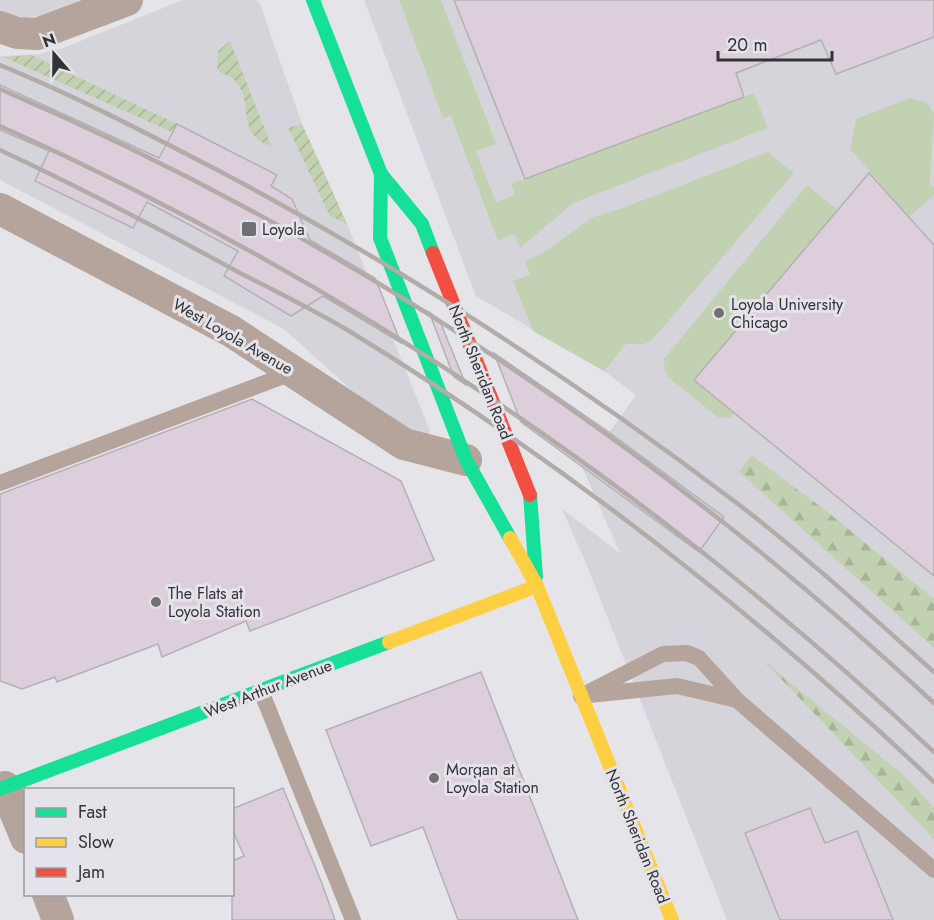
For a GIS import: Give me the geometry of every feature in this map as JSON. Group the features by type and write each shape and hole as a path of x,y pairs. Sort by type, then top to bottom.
{"main road":[{"name":"North Sheridan Road","path":"313,0 381,174 422,224 531,498 537,586"},
{"name":"North Sheridan Road","path":"381,174 380,238 465,460 537,586 672,920"},
{"name":"West Arthur Avenue","path":"3,788 537,586"}],"street":[{"path":"0,27 17,33 38,34 127,0"},
{"name":"West Loyola Avenue","path":"0,209 231,331 404,444 465,460"},
{"path":"3,788 24,834"},
{"path":"49,896 58,920"}],"lane":[{"path":"0,483 294,372"},
{"path":"581,696 649,659 674,652 687,653 699,658 738,700 934,870"},
{"path":"581,696 677,686 738,700"},
{"path":"261,691 353,920"}],"shaded area":[{"path":"0,0 80,0 46,14 25,18 0,11"},
{"path":"183,0 256,0 260,4 302,124 347,224 430,431 427,435 419,435 366,403 284,329 0,180 0,56 39,54 63,48"},
{"name":"Loyola University Chicago","path":"364,0 934,0 934,920 727,920 588,568 562,509 620,553 583,469 636,395 604,371 476,296"}],"green space":[{"path":"399,0 441,0 496,144 476,151 496,202 515,195 511,184 754,93 768,128 573,203 520,248 514,234 498,241 451,116 443,118"},
{"path":"230,41 272,147 260,141 249,127 245,101 237,83 217,70 218,51"},
{"path":"31,55 177,124 172,132 3,57"},
{"path":"910,98 928,103 934,113 930,183 934,188 934,195 909,217 850,149 856,119"},
{"path":"302,124 347,224 330,216 288,128"},
{"path":"768,152 794,173 654,338 645,344 626,344 604,371 533,331 513,281 530,275 525,261 540,255 593,217 620,209"},
{"path":"807,185 838,210 735,413 730,418 719,418 668,377 664,359"},
{"path":"751,455 825,510 934,599 934,648 739,472"},
{"path":"764,661 902,774 934,807 934,839"}],"building":[{"path":"454,0 934,0 934,37 836,74 821,40 736,73 744,97 525,179"},
{"name":"Loyola","path":"0,85 159,158 177,124 277,175 271,186 292,199 310,240 375,278 401,343 323,296 291,316 224,276 238,251 147,202 133,228 35,181 49,151 0,130"},
{"path":"869,173 934,245 934,576 694,380"},
{"path":"429,312 439,319 466,385 454,377"},
{"path":"494,353 606,430 724,517 699,552 521,422"},
{"path":"252,399 401,481 434,560 250,631 246,621 162,657 158,644 57,682 55,677 22,689 0,681 0,494"},
{"name":"Morgan at Loyola Station","path":"481,672 578,920 458,920 423,827 371,846 326,730"},
{"path":"283,788 335,920 232,920 234,860 244,856 234,834 234,808"},
{"path":"810,808 825,843 857,831 893,920 780,920 745,833"}],"railway":[{"path":"0,65 140,130 290,209 487,328 614,413 738,504 813,565 934,672"},
{"path":"0,89 127,147 252,211 374,281 493,356 609,436 721,521 830,610 934,703"},
{"path":"0,126 128,186 252,252 374,323 493,400 608,481 720,567 829,657 934,752"},
{"path":"0,150 120,209 325,317 431,383 507,434 656,543 728,600 798,659 934,782"}],"traffic: fast":[{"path":"313,0 381,174 422,224 433,253"},
{"path":"381,174 380,238 466,460 510,538"},
{"path":"530,495 536,577"},
{"path":"0,789 389,642"}],"traffic: slow":[{"path":"510,538 537,586 672,920"},
{"path":"389,642 537,586"}],"traffic: jam":[{"path":"433,253 530,495"}],"place":[{"name":"Loyola","path":"249,229"},
{"name":"Loyola University Chicago","path":"719,313"},
{"name":"The Flats at Loyola Station","path":"156,602"},
{"name":"Morgan at Loyola Station","path":"434,778"}]}
